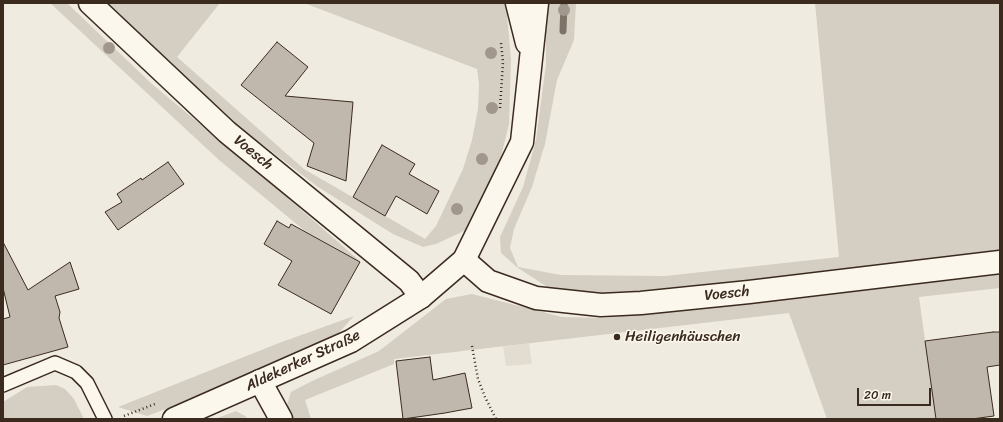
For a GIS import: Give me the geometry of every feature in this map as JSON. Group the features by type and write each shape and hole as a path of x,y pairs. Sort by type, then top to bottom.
{"street":[{"name":"Voesch","path":"90,3 227,132 409,281 421,297"},
{"path":"518,3 531,60"},
{"name":"Aldekerker Straße","path":"174,419 350,341 421,297 464,260 522,142 537,3"},
{"name":"Voesch","path":"464,260 488,280 536,298 600,305 642,303 749,292 1000,262"},
{"path":"260,381 281,419"}],"lane":[{"path":"3,385 55,364 76,372 87,383 105,419"}],"path":[{"path":"499,115 503,62 500,40"},
{"path":"472,346 478,378 485,397 496,419"}],"shaded area":[{"path":"50,3 67,3 152,84 266,179 361,262 305,231 219,160"},
{"path":"108,3 220,3 177,57 304,169 425,239 436,226 463,169 472,140 478,109 479,84 477,69 304,3 506,3 511,59 509,124 496,177 466,230 436,244 423,247 393,234 318,187 229,119"},
{"path":"546,3 576,3 574,40 557,80 545,144 532,187 514,229 510,248 518,267 561,275 665,276 839,257 815,3 1000,3 1000,252 741,281 605,294 549,288 518,268 501,253 500,237 523,187 536,140 546,64"},
{"path":"1000,272 1000,288 919,297 936,419 827,419 789,313 394,359 394,364 305,400 311,419 292,419 287,405 291,392 379,351 446,299 472,294 562,317 604,318"},
{"path":"354,316 325,348 147,416 118,407 279,343"},
{"path":"529,343 532,364 506,366 503,347"},
{"path":"56,385 65,389 74,399 84,419 3,419 3,402 27,387"},
{"path":"236,411 247,417 243,419 215,419"}],"building":[{"path":"277,42 308,67 285,96 353,102 346,181 307,166 314,143 241,85"},
{"path":"382,145 415,164 409,174 439,191 427,214 396,196 385,216 353,197"},
{"path":"168,162 184,184 118,230 105,212 122,202 117,194 141,178 142,180"},
{"path":"277,221 289,228 291,224 360,262 331,314 278,285 292,261 264,244"},
{"path":"3,242 28,290 70,262 79,289 55,296 60,312 59,318 68,347 3,365 3,319 10,317 3,288"},
{"path":"1000,332 1000,365 987,367 994,416 972,419 936,419 925,341"},
{"path":"430,357 433,380 465,373 472,408 403,419 396,361"}],"waterway":[{"path":"563,31 564,3"}],"place":[{"name":"Heiligenhäuschen","path":"617,337"}]}
